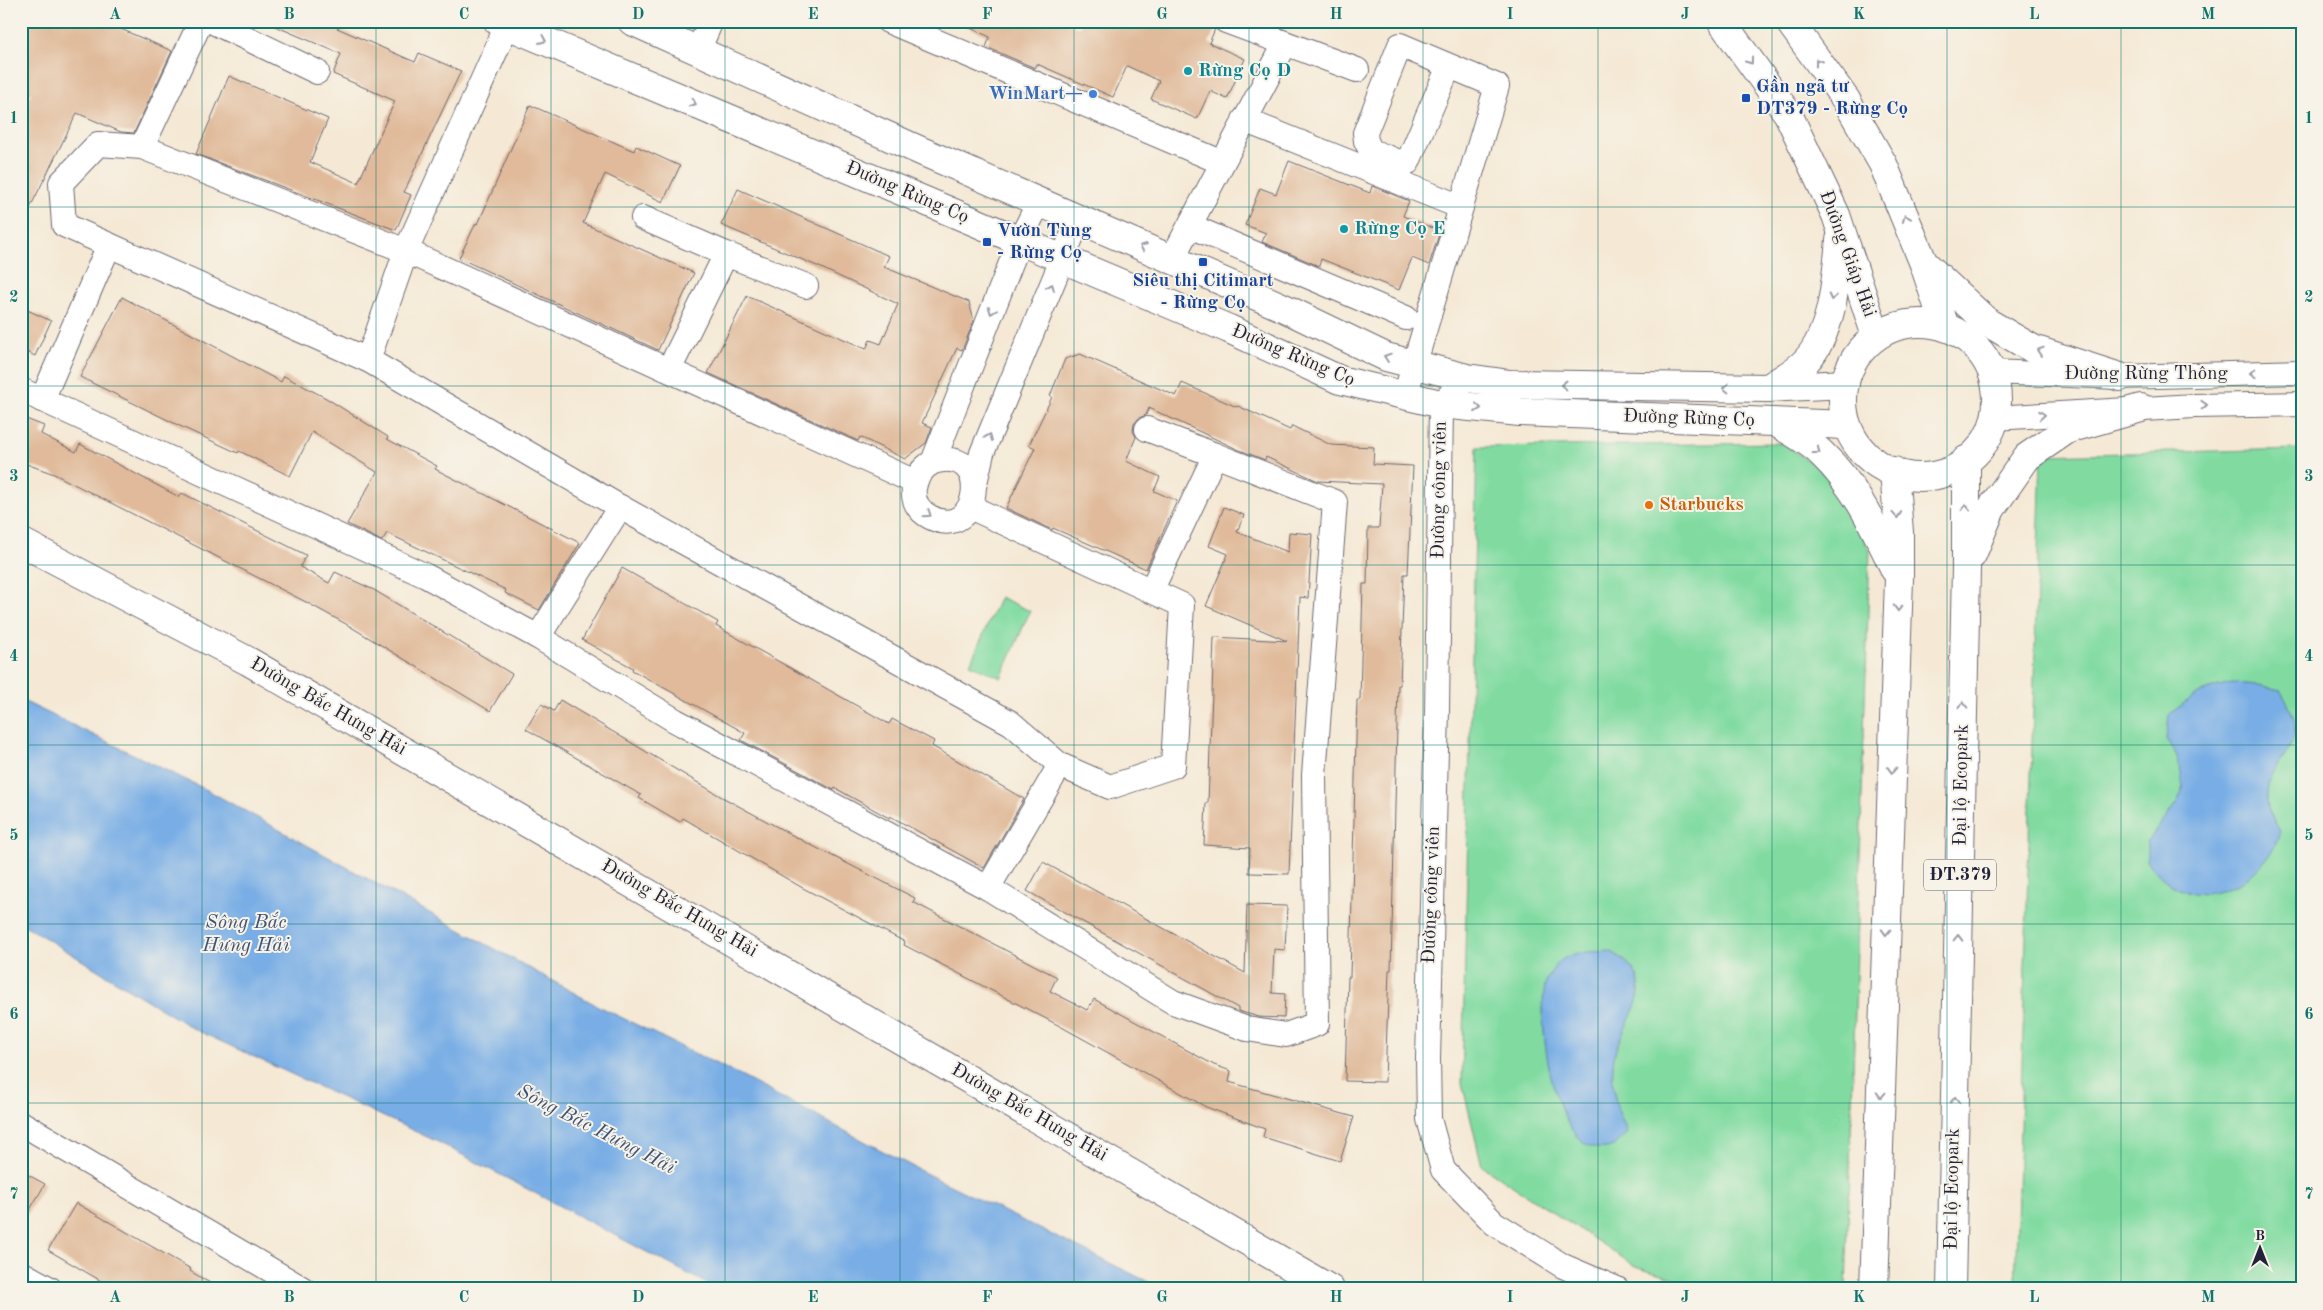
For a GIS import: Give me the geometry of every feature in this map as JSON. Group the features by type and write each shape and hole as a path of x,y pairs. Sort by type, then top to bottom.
{"main road":[{"name":"Đường Rừng Cọ","path":"632,21 1039,202 1282,306 1386,357 1467,378 1510,384 1768,388 1845,384"},
{"name":"Đường Giáp Hải","path":"1721,21 1788,114 1836,215 1876,336"},
{"path":"1789,21 1846,100 1884,164 1924,264 1945,327"},
{"name":"Đường Rừng Cọ","path":"505,23 1230,329 1340,380 1441,404 1520,412 1847,425"},
{"path":"1768,388 1806,362 1825,330 1836,281 1841,232"},
{"path":"1924,264 1987,322 2033,349 2120,377"},
{"path":"1922,322 1945,327 1967,339 1985,358 1991,372 1995,383 1996,409 1989,435 1972,456 1950,471 1924,477 1894,471 1873,461 1855,442 1847,425 1842,396 1848,369 1859,352 1876,336 1898,326 1922,322"},
{"path":"1966,568 1991,509 2027,457 2068,429 2141,408"},
{"path":"1777,423 1821,453 1844,479 1869,513 1899,579"},
{"name":"Đại lộ Ecopark","path":"1951,1289 1966,568 1966,460"},
{"path":"1874,1289 1899,579 1899,532 1894,471"},
{"name":"Đường Bắc Hưng Hải","path":"21,542 248,661 1330,1289"}],"street":[{"path":"142,147 201,21"},
{"path":"211,21 317,72"},
{"path":"698,51 711,21"},
{"path":"888,21 1221,162"},
{"path":"1226,21 1356,70"},
{"path":"368,360 406,251 505,23"},
{"path":"1172,259 1221,162 1285,44"},
{"path":"1405,396 1497,86 1400,45 1365,133 1366,141 1371,151 1399,162 1408,162 1449,66"},
{"path":"1244,120 1461,207"},
{"path":"915,482 406,251 142,147 98,144 61,183 64,225 368,360 620,507 1011,723 1060,765 1110,787 1173,766 1182,605 970,507"},
{"path":"933,462 1020,240 1039,202"},
{"path":"643,218 806,286"},
{"path":"975,483 968,470 955,461 940,460 933,462 918,474 915,482 915,499 924,514 932,518 949,521 957,518 970,507 974,500 975,483 982,453 1062,258 1080,219"},
{"path":"1190,226 1406,318"},
{"path":"109,246 32,395 426,576 538,637 676,722 988,888 1173,1002 1247,1029 1286,1035 1317,1024 1314,775 1335,502 1147,428"},
{"path":"669,370 726,254"},
{"name":"Đường Rừng Thông","path":"1991,372 2120,377 2302,372"},
{"path":"1441,404 1467,378"},
{"name":"Đường công viên","path":"1441,404 1437,711 1428,1059 1429,1119 1443,1170 1494,1222 1563,1266 1617,1289"},
{"name":"Đường Rừng Thông","path":"1994,418 2141,408 2302,404"},
{"path":"1150,591 1215,455"},
{"path":"538,637 620,507"},
{"path":"988,888 1060,765"},
{"path":"21,1123 303,1289"},
{"path":"21,1273 50,1289"}],"green space":[{"path":"1782,443 1826,472 1870,550 1846,1289 1710,1289 1635,1266 1482,1166 1462,1083 1477,447"},
{"path":"2302,449 2302,1289 2015,1289 2041,455"},
{"path":"1000,597 1030,611 1001,678 970,664"}],"water":[{"path":"2232,683 2259,685 2280,690 2292,714 2295,724 2293,740 2273,774 2267,794 2269,810 2280,831 2273,848 2263,863 2250,876 2235,886 2218,892 2200,894 2183,890 2163,879 2147,861 2147,843 2177,802 2184,786 2177,756 2166,739 2169,715 2198,694"},
{"name":"Sông Bắc Hưng Hải","path":"21,700 209,791 596,1005 733,1072 919,1170 1163,1289 717,1289 438,1142 194,1029 21,923"},
{"path":"1610,951 1628,964 1637,977 1639,990 1636,1004 1616,1050 1613,1066 1616,1101 1627,1133 1613,1146 1593,1147 1576,1135 1563,1114 1553,1086 1547,1055 1543,1000 1547,978 1562,960 1578,953"}],"building":[{"path":"21,21 102,21 172,51 134,133 121,132 77,113 21,226 21,114 31,93 21,88"},
{"path":"263,21 339,21 337,28 415,62 419,53 461,71 404,192 411,195 396,230 196,154 229,76 328,119 310,162 358,183 395,101 333,74 341,54"},
{"name":"Rừng Cọ D","path":"955,21 1065,21 1079,28 1082,21 1213,21 1215,29 1209,43 1245,59 1227,99 1210,91 1197,119 1151,99 1159,81 1127,66 1113,97 1037,64 1035,68 986,47 990,37"},
{"path":"530,105 634,151 636,146 680,166 663,202 605,174 583,223 694,273 658,350 459,258 476,223 478,224"},
{"name":"Rừng Cọ E","path":"1289,161 1370,193 1372,186 1409,201 1403,216 1440,231 1429,265 1412,258 1399,290 1321,259 1319,266 1262,242 1266,233 1245,225 1260,188 1276,194"},
{"path":"738,189 889,256 884,267 969,302 974,321 962,350 957,348 922,423 932,427 926,443 905,459 860,437 858,441 708,373 747,296 866,349 870,340 881,344 898,304 817,266 721,225"},
{"path":"122,297 281,382 284,376 326,398 388,437 387,439 437,466 435,469 580,543 539,610 505,593 506,590 387,533 382,541 347,524 377,472 312,432 290,476 239,451 238,453 184,428 80,377"},
{"path":"21,307 51,321 35,356 21,349"},
{"path":"1080,354 1176,396 1182,383 1290,430 1292,426 1331,445 1374,447 1373,464 1413,466 1408,574 1404,574 1400,685 1398,685 1391,970 1389,970 1385,1082 1345,1081 1348,977 1350,977 1357,700 1360,700 1363,584 1367,584 1368,528 1379,528 1382,484 1318,481 1266,457 1265,460 1237,449 1149,408 1146,415 1139,418 1134,424 1133,431 1136,437 1126,461 1160,477 1154,491 1177,501 1146,569 1053,528 1052,530 1006,508 1035,448 1029,445 1052,397 1050,396 1065,359"},
{"path":"21,417 44,426 41,434 76,452 80,444 179,497 182,493 306,555 300,567 329,583 335,572 374,590 512,674 490,711 346,624 304,601 54,474 21,462"},
{"path":"1224,507 1244,515 1237,532 1288,552 1289,532 1312,534 1308,598 1300,597 1289,874 1249,873 1250,848 1204,845 1206,803 1208,803 1214,637 1287,641 1206,606 1228,554 1209,546"},
{"path":"622,568 718,622 716,626 889,724 892,719 934,741 932,746 1024,799 984,868 890,816 889,818 835,788 834,790 741,740 745,733 582,640"},
{"path":"560,700 720,796 915,898 913,902 1057,977 1050,991 1087,1010 1094,999 1214,1065 1231,1071 1229,1082 1354,1117 1340,1161 1263,1137 1265,1129 1206,1107 1058,1025 904,945 905,942 801,887 683,818 680,822 639,798 641,795 526,729 541,704 554,711"},
{"path":"1043,862 1245,973 1247,905 1287,906 1285,950 1274,949 1272,993 1285,994 1284,1018 1259,1017 1238,1011 1238,1008 1027,891"},
{"path":"21,1171 45,1184 21,1225"},
{"path":"76,1203 191,1269 190,1271 220,1289 115,1289 48,1250"}],"place":[{"name":"Rừng Cọ D","path":"1188,71"},
{"name":"WinMart+","path":"1093,94"},
{"name":"Gần ngã tư DT379 - Rừng Cọ","path":"1746,98"},
{"name":"Rừng Cọ E","path":"1344,229"},
{"name":"Vườn Tùng - Rừng Cọ","path":"987,242"},
{"name":"Siêu thị Citimart - Rừng Cọ","path":"1203,262"},
{"name":"Starbucks","path":"1649,505"}]}
